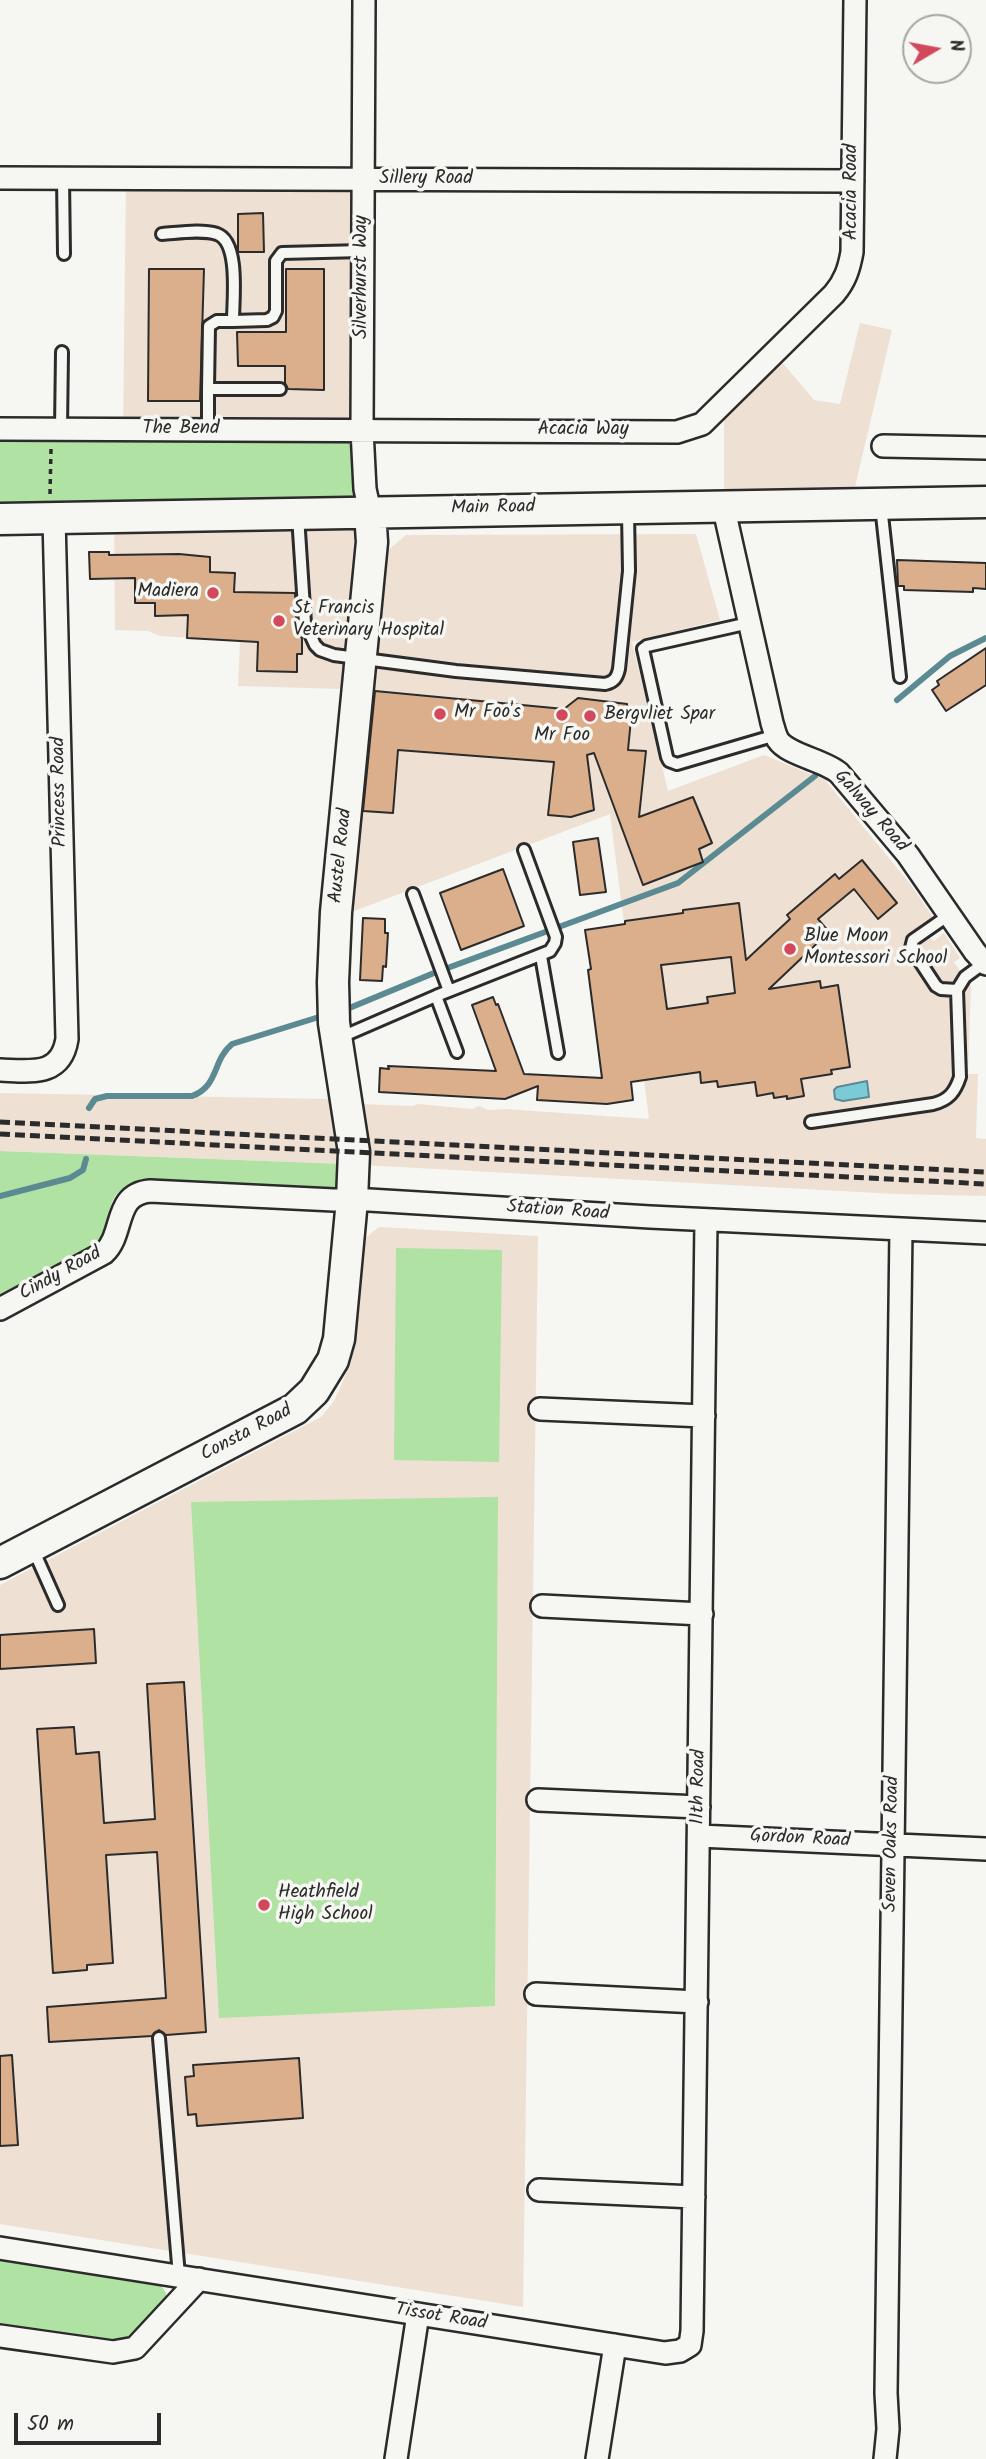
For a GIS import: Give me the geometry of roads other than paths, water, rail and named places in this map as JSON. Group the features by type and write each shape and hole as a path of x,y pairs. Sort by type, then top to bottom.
{"street":[{"name":"Silverhurst Way","path":"364,0 362,430 364,473 370,512"},
{"name":"Acacia Road","path":"774,353 844,282 849,269 852,252 855,0"},
{"name":"Sillery Road","path":"0,178 853,181"},
{"name":"Acacia Way","path":"362,430 677,432 702,425 774,353"},
{"name":"The Bend","path":"0,429 58,423 208,430 362,430"},
{"path":"883,446 986,448"},
{"name":"Main Road","path":"0,519 52,507 298,513 986,502"},
{"path":"723,506 776,735"},
{"name":"Princess Road","path":"0,1070 45,1070 57,1064 65,1052 67,1039 52,507"},
{"name":"Austel Road","path":"352,1200 353,1140 334,1023 336,912 363,660 372,542 370,512"},
{"name":"Galway Road","path":"776,735 783,745 839,773 908,855 985,963"},
{"name":"Station Road","path":"132,1197 149,1191 986,1233"},
{"name":"Cindy Road","path":"0,1308 104,1253 115,1239 123,1208 132,1197"},
{"name":"Consta Road","path":"0,1563 295,1409 314,1391 333,1360 339,1339 352,1200"},
{"name":"11th Road","path":"683,2350 690,2345 692,2331 706,1220"},
{"name":"Seven Oaks Road","path":"885,2459 888,2428 886,2393 901,1229"},
{"path":"540,1409 704,1416"},
{"path":"542,1606 702,1614"},
{"path":"538,1800 699,1807"},
{"name":"Gordon Road","path":"699,1836 986,1849"},
{"path":"537,1994 697,2001"},
{"path":"539,2190 694,2197"},
{"name":"Tissot Road","path":"0,2248 665,2353 683,2350"},
{"path":"0,2336 113,2352 135,2348 189,2278"},
{"path":"396,2459 418,2314"},
{"path":"597,2459 615,2345"}],"lane":[{"path":"63,178 64,254"},
{"path":"162,234 208,233 228,242 232,256 233,321"},
{"path":"208,430 209,326 217,321 267,320 273,317 276,311 276,261 282,253 363,251"},
{"path":"58,423 62,352"},
{"path":"208,389 280,389"},
{"path":"880,503 900,677"},
{"path":"298,513 303,612 307,632 320,650 363,660 593,684 611,682 620,669 629,571 628,507"},
{"path":"749,623 643,649 667,757 669,761 677,764 776,735"},
{"path":"334,1023 436,996 541,956 553,948 554,932 524,850"},
{"path":"414,894 449,991"},
{"path":"949,915 913,940 911,948 936,986 957,990"},
{"path":"541,956 558,1053"},
{"path":"811,1122 933,1104 950,1097 960,1077 957,990 965,977 985,963"},
{"path":"436,996 457,1052"},
{"path":"32,1546 58,1605"},
{"path":"159,2038 189,2278"}],"water":[{"path":"867,1081 869,1097 843,1101 835,1099 834,1090 837,1087"}],"waterway":[{"path":"897,700 950,656 986,638"},
{"path":"347,1009 434,973 678,883 815,776"},
{"path":"89,1108 95,1099 107,1096 192,1096 207,1086 221,1058 232,1044 319,1017"},
{"path":"0,1196 70,1178 83,1170 86,1159"}],"railway":[{"path":"0,1122 986,1172"},
{"path":"0,1134 986,1184"}],"place":[{"name":"Madiera","path":"213,593"},
{"name":"St Francis Veterinary Hospital","path":"279,621"},
{"name":"Mr Foo's","path":"440,714"},
{"name":"Mr Foo","path":"562,715"},
{"name":"Bergvliet Spar","path":"590,716"},
{"name":"Blue Moon Montessori School","path":"790,949"},
{"name":"Heathfield High School","path":"264,1905"}]}
